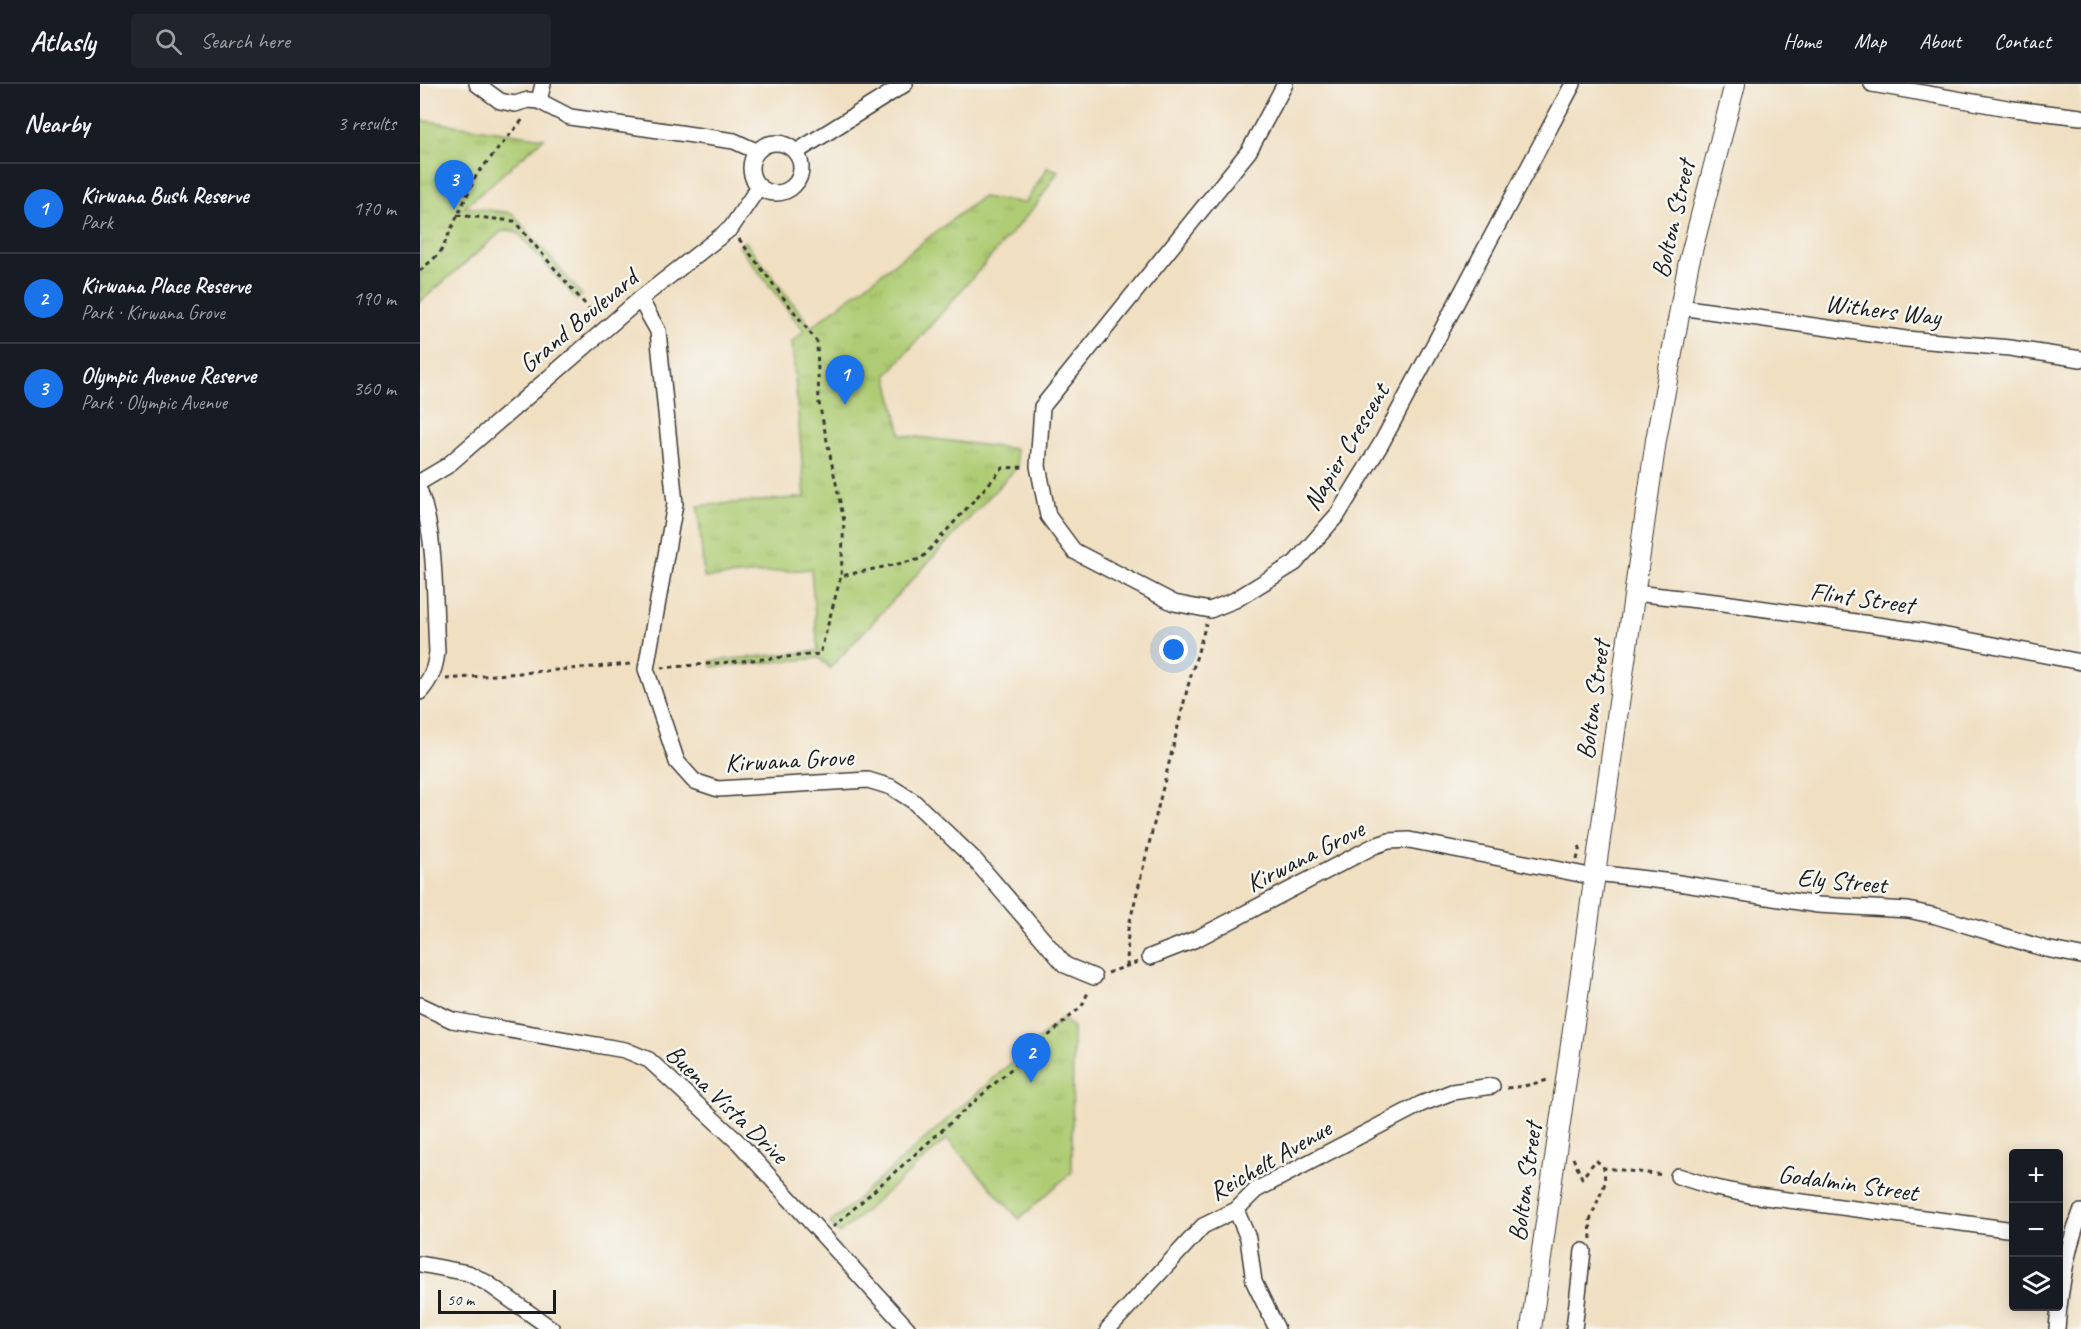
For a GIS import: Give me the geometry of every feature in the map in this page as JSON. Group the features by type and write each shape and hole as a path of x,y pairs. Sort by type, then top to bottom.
{"main road":[{"name":"Bolton Street","path":"1532,1329 1656,440 1698,221 1735,84"}],"street":[{"path":"477,84 500,101 515,104 528,100 538,101 570,117 734,141 756,151"},
{"path":"538,101 543,84"},
{"path":"796,152 905,84"},
{"path":"1210,610 1174,603 1074,551 1048,516 1038,466 1042,407 1249,151 1285,84"},
{"name":"Napier Crescent","path":"1210,610 1235,600 1295,563 1338,514 1381,444 1573,84"},
{"path":"1872,84 2013,109 2081,117"},
{"path":"768,143 783,143 796,152 801,163 801,176 794,187 782,193 770,194 758,188 751,177 750,170 750,163 756,151 768,143"},
{"name":"Grand Boulevard","path":"420,482 447,466 640,299 731,228 758,188"},
{"name":"Kirwana Grove","path":"640,299 658,331 675,504 646,669 677,762 694,781 718,789 868,780 891,788 913,801 974,859 1065,965 1094,977"},
{"name":"Withers Way","path":"1680,306 1906,339 2010,348 2081,359"},
{"path":"420,492 431,537 435,629 435,669 425,686"},
{"name":"Flint Street","path":"1635,593 1926,632 2081,662"},
{"name":"Kirwana Grove","path":"1150,957 1196,939 1374,846 1389,842 1409,840 1595,875"},
{"name":"Ely Street","path":"1595,875 1672,882 1818,905 1908,910 1936,916 2046,949 2081,956"},
{"name":"Buena Vista Drive","path":"420,1005 452,1020 625,1050 649,1060 740,1143 908,1329"},
{"name":"Reichelt Avenue","path":"1108,1329 1203,1226 1236,1210 1256,1190 1420,1104 1452,1092 1492,1086"},
{"name":"Godalmin Street","path":"1678,1176 1716,1188 1750,1195 2009,1229"},
{"path":"1236,1210 1248,1238 1254,1282 1277,1329"},
{"path":"2057,1329 2064,1271 2065,1236 2081,1212"},
{"path":"1574,1329 1583,1251"},
{"path":"420,1264 468,1273 487,1283 552,1329"}],"path":[{"path":"420,271 440,252 477,174 538,101"},
{"path":"457,214 514,221 606,328"},
{"path":"425,686 633,663 646,669 820,654 841,576 844,521 819,404 817,342 731,228"},
{"path":"841,576 921,560 1003,468 1038,466"},
{"path":"1127,968 1128,929 1188,686 1210,610"},
{"path":"823,1236 1082,1006 1094,977 1127,968 1150,957"},
{"path":"1492,1086 1498,1088 1524,1086 1567,1078"},
{"path":"1558,1138 1572,1155 1582,1178 1596,1160 1604,1168 1678,1176"},
{"path":"1583,1251 1592,1245 1590,1220 1605,1183 1604,1168"}],"green space":[{"path":"420,120 544,138 465,207 512,213 582,295 577,300 519,234 510,230 501,232 420,302"},
{"path":"1048,167 1058,171 1037,204 887,375 901,435 1015,449 1018,466 830,668 819,658 712,667 711,661 818,651 811,569 704,578 698,506 805,497 792,342 804,331 739,246 745,241 811,327 982,197 1025,203"},
{"path":"1062,1018 1073,1027 1072,1172 1019,1219 947,1139 839,1234 830,1223"}],"place":[{"name":"Olympic Avenue Reserve","path":"454,210"},
{"name":"Kirwana Bush Reserve","path":"845,405"},
{"name":"Kirwana Place Reserve","path":"1031,1083"}]}
